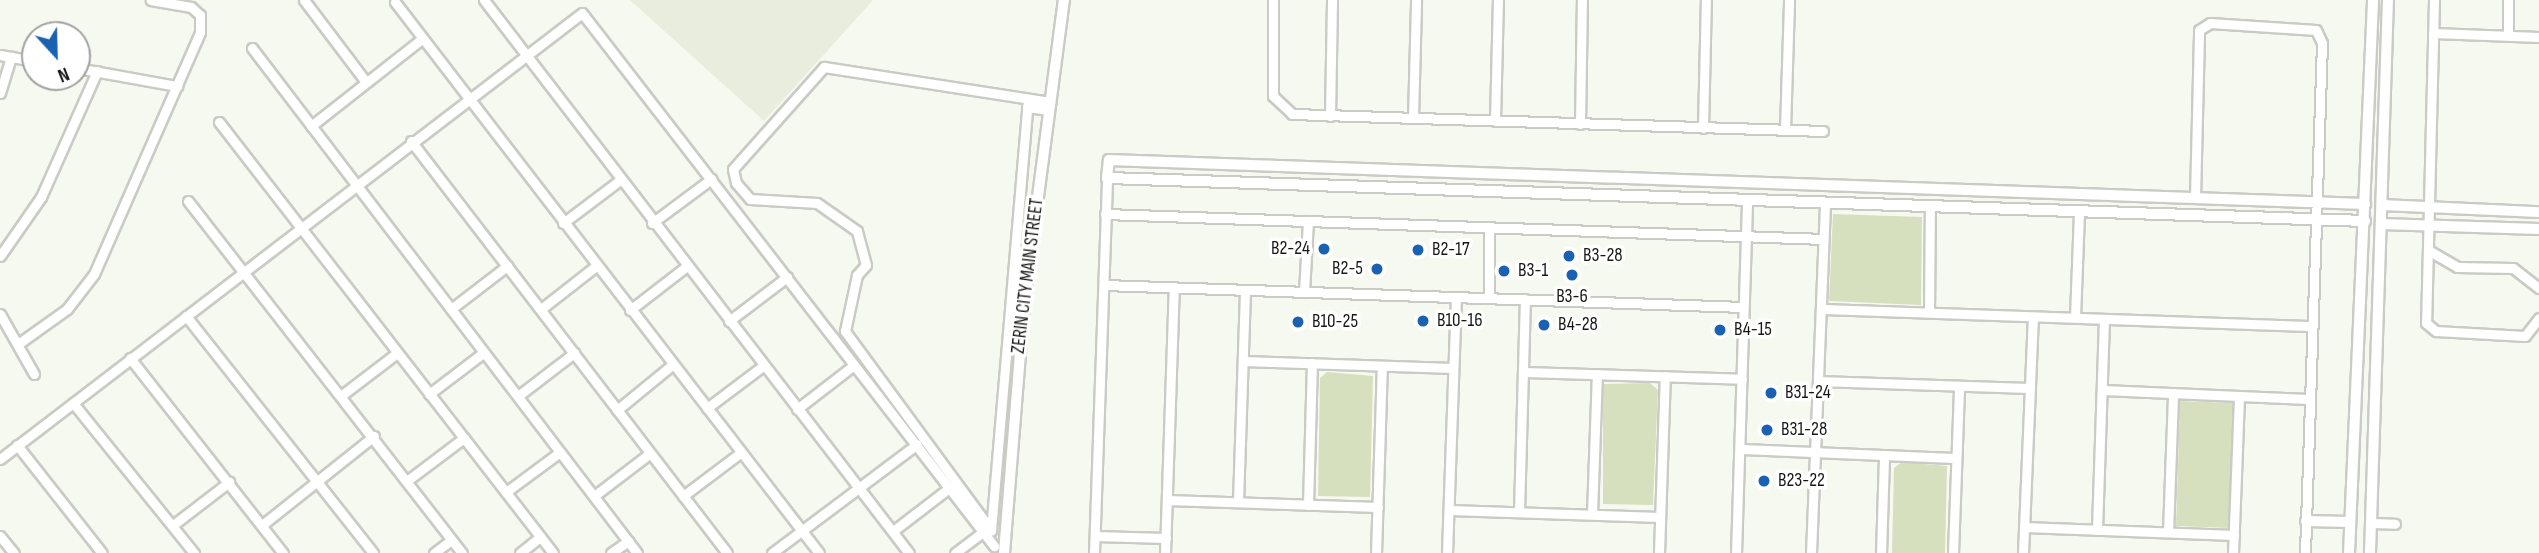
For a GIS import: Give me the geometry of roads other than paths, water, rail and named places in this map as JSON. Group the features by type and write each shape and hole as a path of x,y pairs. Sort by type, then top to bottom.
{"street":[{"path":"18,344 67,309 94,274 177,86 202,21 191,7 150,0"},
{"path":"303,0 366,82"},
{"path":"484,0 652,223 909,553"},
{"name":"ZERIN CITY MAIN STREET","path":"1004,553 1017,362 1064,0"},
{"path":"1273,0 1276,102 1292,114 1823,131"},
{"path":"1330,116 1332,0"},
{"path":"1413,118 1416,0"},
{"path":"1495,121 1498,0"},
{"path":"1580,124 1581,0"},
{"path":"1703,128 1706,0"},
{"path":"1785,130 1789,0"},
{"path":"2349,553 2360,365 2373,0"},
{"path":"2370,553 2388,0"},
{"path":"2434,0 2425,319 2432,330 2525,336 2539,318"},
{"path":"2508,0 2508,36"},
{"path":"395,2 672,365 820,553"},
{"path":"0,459 523,54 584,14 993,546"},
{"path":"2194,198 2198,34 2210,23 2309,28 2320,36 2305,553"},
{"path":"2433,33 2539,37"},
{"path":"311,125 423,38"},
{"path":"252,48 637,553"},
{"path":"2371,51 2386,51"},
{"path":"0,55 21,59"},
{"path":"0,93 10,57"},
{"path":"1027,103 991,530 845,331 857,275 866,265 857,231 817,203 750,198 736,183 733,169 824,67 1050,106"},
{"path":"91,70 177,86"},
{"path":"0,256 41,197 97,71"},
{"path":"219,122 553,553"},
{"path":"411,141 727,553"},
{"path":"1094,553 1109,160 2365,204"},
{"path":"1422,189 1423,172"},
{"path":"1107,178 2365,221"},
{"path":"652,223 711,179"},
{"path":"563,223 620,180"},
{"path":"1686,199 1687,181"},
{"path":"2021,209 2022,192"},
{"path":"188,201 374,436 462,553"},
{"path":"1736,553 1747,201"},
{"path":"1811,553 1825,204"},
{"path":"2382,205 2539,212"},
{"path":"1929,312 1930,207"},
{"path":"2075,317 2079,212"},
{"path":"1105,214 1823,239"},
{"path":"1304,292 1308,221"},
{"path":"2381,224 2539,229"},
{"path":"1489,228 1489,299"},
{"path":"2428,250 2457,267 2514,268 2539,288"},
{"path":"451,309 507,266"},
{"path":"541,309 596,266"},
{"path":"630,310 687,266"},
{"path":"729,321 787,277"},
{"path":"1104,285 1743,307"},
{"path":"1165,553 1174,288"},
{"path":"1238,502 1245,291"},
{"path":"1447,553 1456,298"},
{"path":"1519,512 1525,299"},
{"path":"1821,309 2311,326"},
{"path":"0,314 34,374"},
{"path":"186,316 373,553"},
{"path":"2023,553 2032,317"},
{"path":"2097,530 2104,319"},
{"path":"342,395 397,353"},
{"path":"429,394 483,353"},
{"path":"518,396 574,353"},
{"path":"130,358 283,553"},
{"path":"1243,361 1453,368"},
{"path":"1308,505 1312,363"},
{"path":"617,410 672,365"},
{"path":"797,409 854,365"},
{"path":"2360,365 2378,366"},
{"path":"707,408 763,366"},
{"path":"1376,553 1382,366"},
{"path":"1525,372 1742,379"},
{"path":"1592,514 1597,374"},
{"path":"1659,553 1665,376"},
{"path":"1818,381 2029,388"},
{"path":"1952,553 1958,386"},
{"path":"2103,390 2308,399"},
{"path":"2168,532 2173,393"},
{"path":"2233,553 2239,396"},
{"path":"72,403 194,553"},
{"path":"262,525 374,436"},
{"path":"408,480 464,438"},
{"path":"772,553 917,444"},
{"path":"17,445 102,553"},
{"path":"1741,449 1955,458"},
{"path":"506,492 560,452"},
{"path":"683,496 740,453"},
{"path":"594,496 649,454"},
{"path":"1881,553 1884,455"},
{"path":"173,525 229,482"},
{"path":"893,531 949,488"},
{"path":"1167,500 1378,507"},
{"path":"1449,510 1661,517"},
{"path":"2306,522 2349,522"},
{"path":"2372,523 2395,524"},
{"path":"2024,527 2234,534"},
{"path":"954,553 983,532"},
{"path":"0,536 14,553"},
{"path":"1095,536 1166,538"},
{"path":"520,553 540,537"},
{"path":"433,553 451,540"},
{"path":"611,553 628,541"}],"place":[{"name":"B2-24","path":"1324,249"},
{"name":"B2-17","path":"1418,250"},
{"name":"B3-28","path":"1569,256"},
{"name":"B2-5","path":"1377,269"},
{"name":"B3-1","path":"1504,271"},
{"name":"B3-6","path":"1572,275"},
{"name":"B10-16","path":"1423,321"},
{"name":"B10-25","path":"1298,322"},
{"name":"B4-28","path":"1544,325"},
{"name":"B4-15","path":"1720,330"},
{"name":"B31-24","path":"1771,393"},
{"name":"B31-28","path":"1767,430"},
{"name":"B23-22","path":"1764,481"}]}
